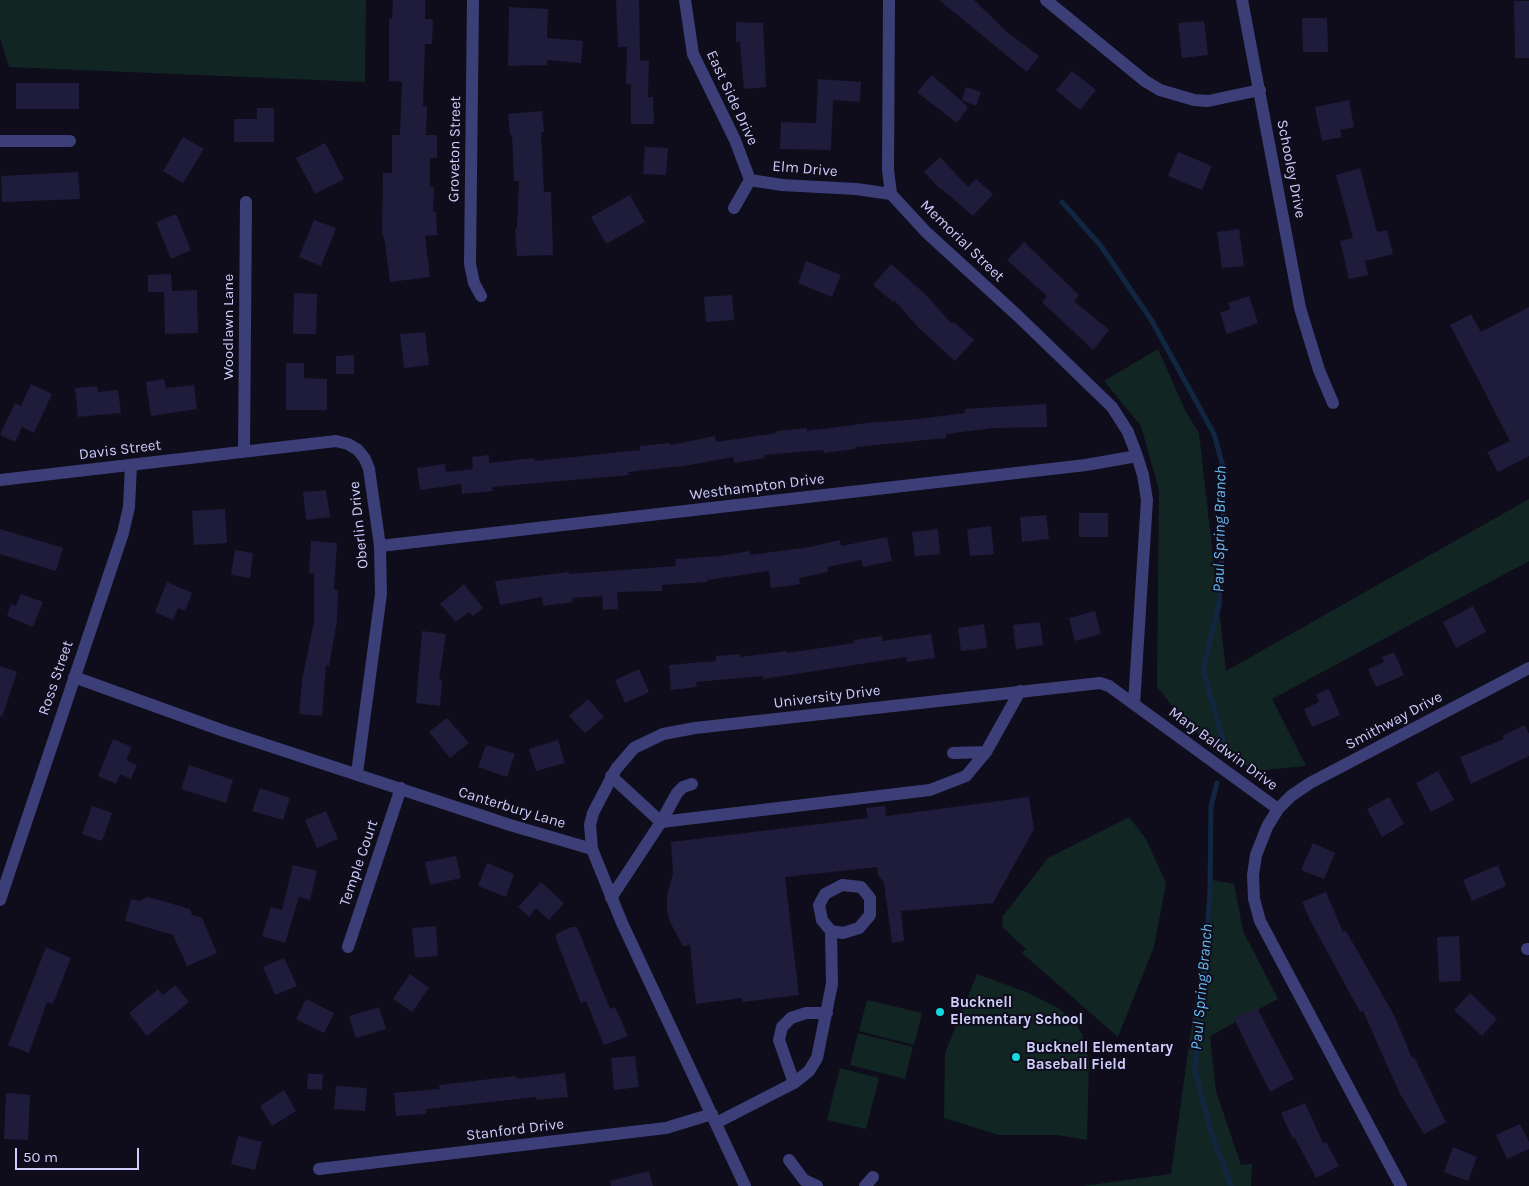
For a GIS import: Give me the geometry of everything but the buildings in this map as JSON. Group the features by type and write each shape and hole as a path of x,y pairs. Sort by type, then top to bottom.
{"street":[{"name":"Groveton Street","path":"473,0 470,264 474,283 481,296"},
{"name":"East Side Drive","path":"685,0 690,40 696,62 735,140 750,180"},
{"path":"889,0 888,170 891,194"},
{"path":"1046,0 1145,81 1174,96 1208,101 1260,90"},
{"name":"Schooley Drive","path":"1242,0 1300,308 1312,342 1319,370 1333,403"},
{"path":"0,140 70,141"},
{"name":"Elm Drive","path":"734,208 750,180 782,185 856,189 891,194"},
{"name":"Memorial Street","path":"891,194 926,232 1018,316 1112,407 1128,432 1137,456"},
{"name":"Woodlawn Lane","path":"244,452 246,202"},
{"name":"Oberlin Drive","path":"244,452 336,442 348,444 358,450 369,469 380,546 381,594 358,773"},
{"name":"Davis Street","path":"0,480 244,452"},
{"path":"1134,704 1147,500 1143,475 1137,456"},
{"name":"Westhampton Drive","path":"380,546 1086,465 1137,456"},
{"name":"Ross Street","path":"0,900 123,533 129,507 131,465"},
{"name":"Smithway Drive","path":"1278,809 1291,796 1310,783 1529,668"},
{"name":"Canterbury Lane","path":"74,677 224,731 592,850"},
{"name":"University Drive","path":"592,850 590,825 611,776 634,748 663,734 1100,683 1109,686 1134,704"},
{"path":"611,776 661,822 930,790 966,776 986,752 1020,691"},
{"name":"Mary Baldwin Drive","path":"1134,704 1278,809 1259,846 1253,875 1254,899 1260,921 1401,1186"},
{"path":"952,753 986,752"},
{"path":"611,898 661,822 677,793 683,787 692,784"},
{"name":"Temple Court","path":"348,948 401,788"},
{"path":"592,850 611,898 745,1186"},
{"path":"842,885 861,887 870,898 870,914 859,928 843,933 831,931 822,920 819,905 825,894 842,885"},
{"name":"Stanford Drive","path":"320,1169 666,1128 714,1118 794,1083 809,1072 817,1058 832,984 831,931"},
{"path":"794,1083 778,1040 782,1028 791,1018 806,1012 827,1013"},
{"path":"789,1160 804,1180 817,1186"}],"green space":[{"path":"0,0 366,0 365,82 9,67 0,38"},
{"path":"1158,349 1186,412 1199,433 1226,671 1529,499 1529,561 1272,699 1306,766 1254,771 1190,728 1157,687 1159,490 1141,426 1104,381"},
{"path":"1129,817 1146,839 1166,883 1154,947 1118,1037 1022,953 1026,949 1002,927 1003,916 1048,858"},
{"path":"1212,880 1234,884 1243,931 1278,999 1210,1036 1216,1091 1241,1165 1252,1164 1251,1186 1083,1186 1171,1174"},
{"name":"Bucknell Elementary Baseball Field","path":"977,974 1026,992 1058,1008 1074,1020 1082,1034 1089,1060 1087,1140 1057,1135 999,1135 944,1118 945,1053"},
{"path":"867,1000 922,1013 914,1045 859,1031"},
{"path":"858,1033 913,1047 905,1079 850,1065"},
{"path":"840,1068 879,1078 866,1129 827,1120"}],"waterway":[{"name":"Paul Spring Branch","path":"1062,202 1101,246 1152,321 1214,434 1224,470 1223,533 1219,605 1203,669 1224,744 1223,749"},
{"name":"Paul Spring Branch","path":"1217,783 1211,806 1210,891 1204,984 1195,1070 1211,1132 1231,1186"}],"place":[{"name":"Bucknell Elementary School","path":"940,1012"},
{"name":"Bucknell Elementary Baseball Field","path":"1016,1057"}]}
